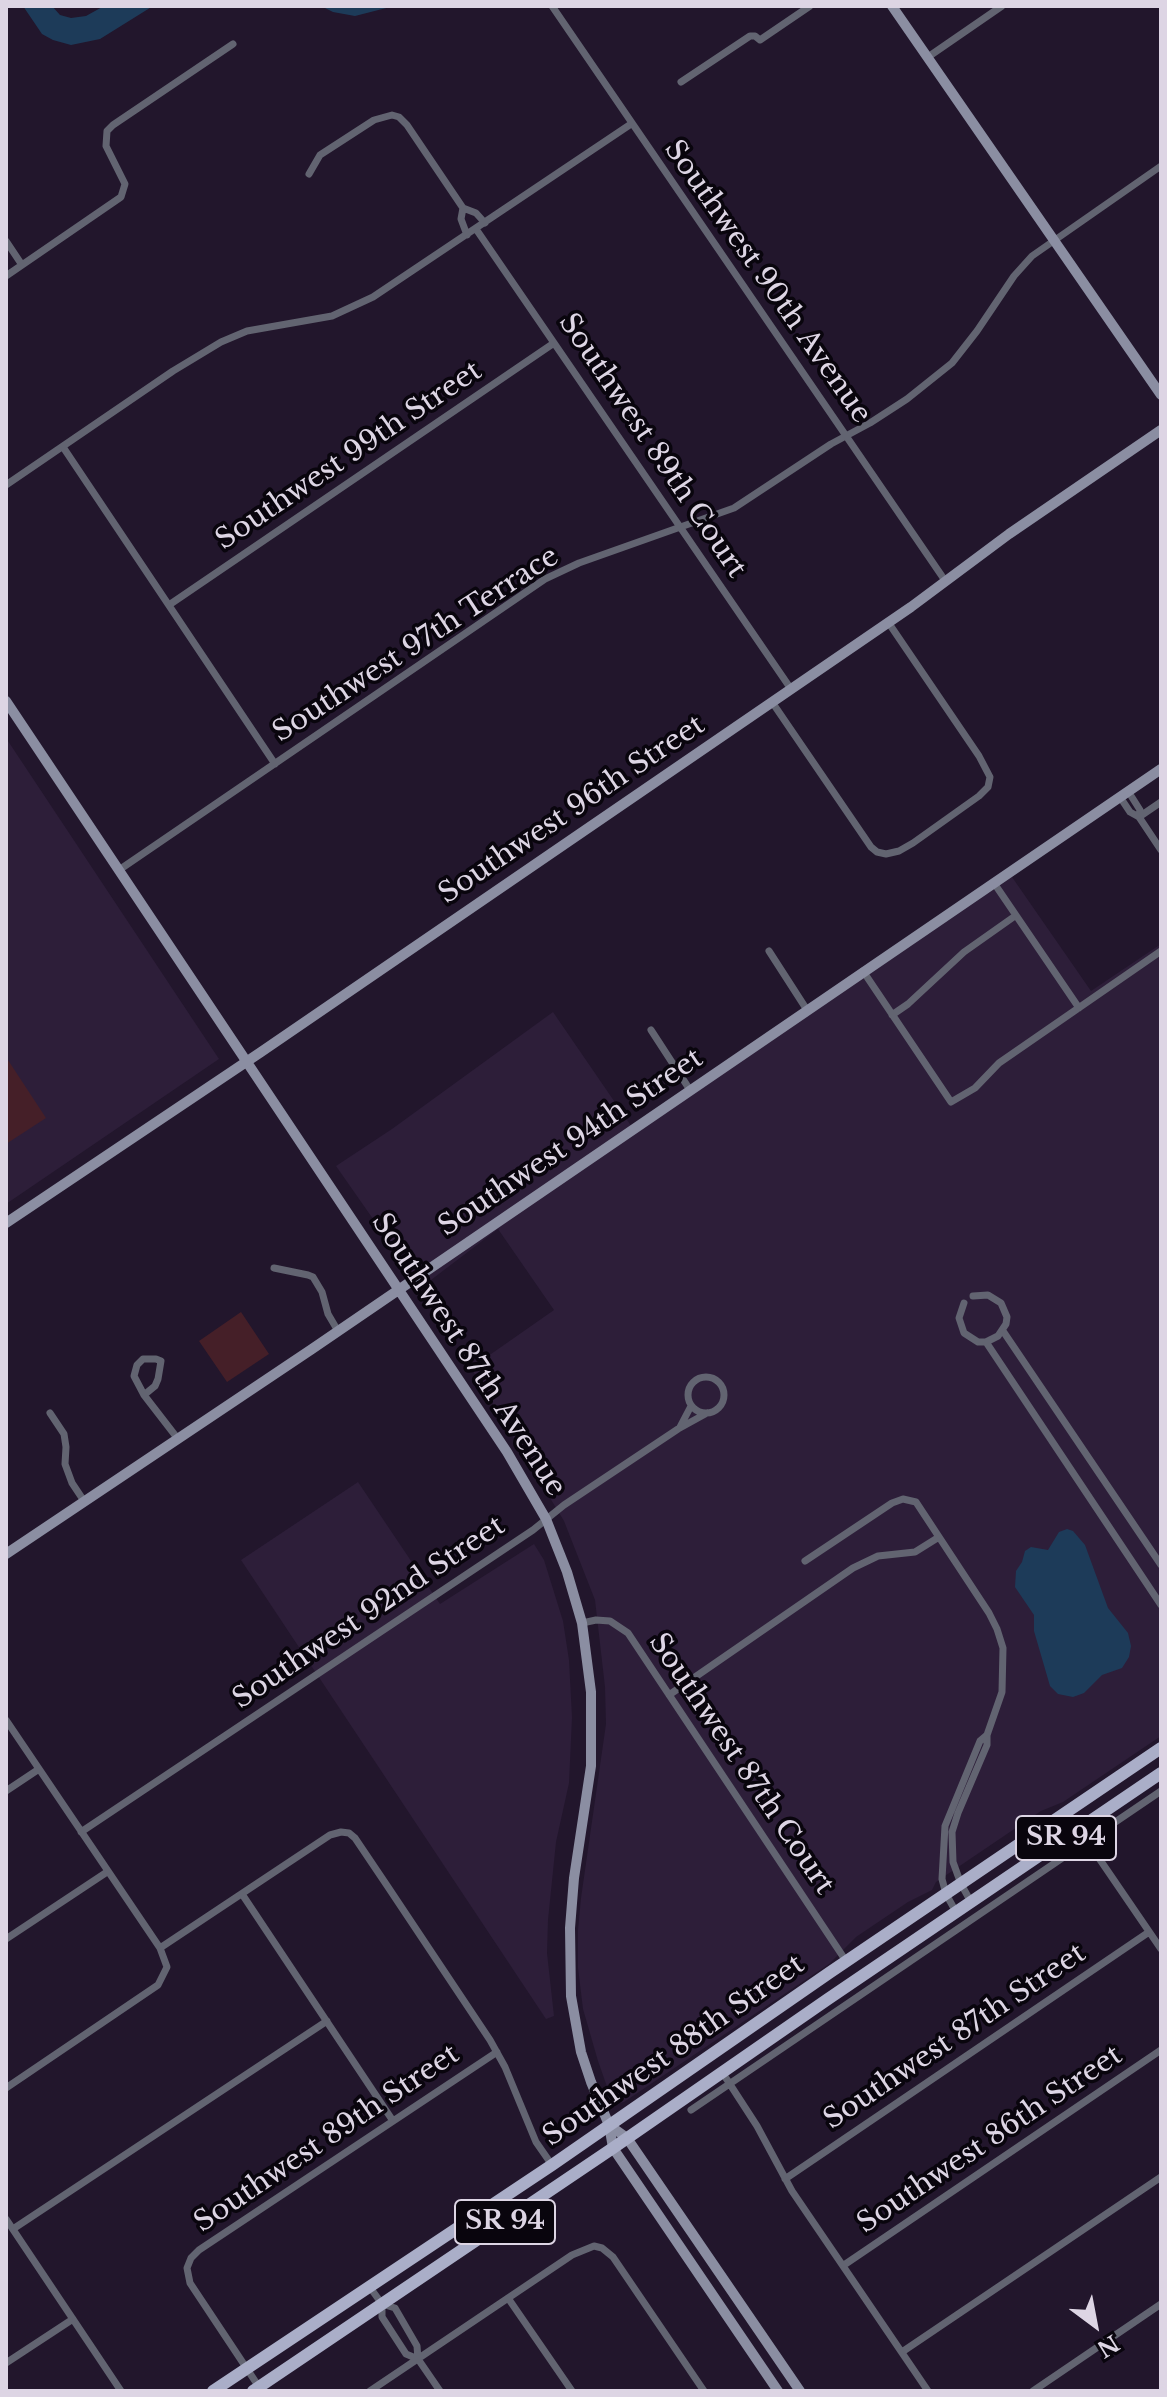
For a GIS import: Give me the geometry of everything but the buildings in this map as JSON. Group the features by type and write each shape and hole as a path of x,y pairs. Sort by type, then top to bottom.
{"main road":[{"name":"Southwest 88th Street","path":"213,2391 552,2165 1161,1748"},
{"name":"Southwest 88th Street","path":"256,2389 627,2138 726,2078 956,1912 1161,1773"},
{"path":"1068,1811 1079,1829"}],"street":[{"name":"Southwest 90th Avenue","path":"552,6 946,582"},
{"path":"681,82 750,36 760,40 810,6"},
{"path":"892,6 1161,395"},
{"path":"928,57 1002,6"},
{"path":"6,276 110,206 124,193 122,175 106,146 107,131 233,44"},
{"path":"309,174 320,155 330,148 374,120 388,115 396,116 407,125 463,208 476,213 485,223"},
{"path":"6,485 173,371 221,342 247,331 321,318 352,308 397,282 631,124"},
{"name":"Southwest 97th Terrace","path":"119,870 545,579 579,563 734,508 900,404 943,371 977,331 1014,276 1032,256 1161,166"},
{"path":"463,208 461,219 467,235"},
{"name":"Southwest 89th Court","path":"476,229 791,689"},
{"path":"6,241 22,265"},
{"name":"Southwest 99th Street","path":"169,605 554,343"},
{"name":"Southwest 96th Street","path":"6,1223 791,689 1161,430"},
{"path":"63,447 275,764"},
{"path":"772,702 871,847 882,854 890,854 908,846 974,800 988,787 990,777 888,622"},
{"name":"Southwest 87th Avenue","path":"6,701 513,1460 546,1519 567,1572 582,1623 590,1676 593,1737 590,1778 571,1907 570,1983 581,2052 609,2125 613,2148 778,2391"},
{"name":"Southwest 94th Street","path":"6,1554 1161,769"},
{"path":"1124,794 1130,812 1139,817 1161,850"},
{"path":"1139,817 1161,802"},
{"path":"994,883 1079,1008"},
{"path":"892,1015 964,952 1015,916"},
{"path":"769,951 807,1010"},
{"path":"863,971 951,1102 975,1088 999,1063 1160,952"},
{"path":"651,1030 690,1090"},
{"path":"274,1268 313,1277 338,1331"},
{"path":"964,1303 959,1318 964,1333 978,1342 998,1336 1007,1317 1001,1303 988,1295 973,1296"},
{"path":"1003,1331 1161,1565"},
{"path":"986,1342 1161,1605"},
{"path":"144,1395 155,1386 161,1361 143,1359 134,1376 144,1395 178,1439"},
{"path":"701,1378 712,1378 721,1385 724,1397 718,1408 707,1413 701,1413 691,1406 688,1395 692,1384 701,1378"},
{"name":"Southwest 92nd Street","path":"678,1429 691,1406"},
{"path":"50,1413 64,1434 65,1464 72,1483 84,1501"},
{"name":"Southwest 92nd Street","path":"81,1832 564,1505 707,1413"},
{"path":"805,1561 892,1503 903,1499 916,1502 997,1629 1003,1648 1002,1692 987,1735 987,1745 952,1832 951,1854 971,1902"},
{"path":"669,1695 853,1568 878,1556 915,1552 939,1537"},
{"name":"Southwest 87th Court","path":"582,1623 603,1620 623,1628 846,1961"},
{"path":"6,1720 160,1948 167,1967 158,1985 6,2088"},
{"path":"956,1912 943,1886 947,1817 980,1741 987,1735"},
{"path":"6,1791 39,1769"},
{"name":"Southwest 88th Street","path":"691,2110 726,2078 1161,1791"},
{"path":"1079,1829 1161,1949"},
{"path":"160,1948 330,1835 345,1832 355,1838 372,1862 497,2052 536,2142 552,2165"},
{"path":"6,1939 107,1872"},
{"path":"242,1894 393,2121"},
{"name":"Southwest 87th Street","path":"785,2179 1149,1932"},
{"path":"13,2229 327,2021"},
{"name":"Southwest 86th Street","path":"844,2265 1161,2050"},
{"name":"Southwest 89th Street","path":"247,2368 190,2283 187,2268 191,2258 497,2052"},
{"path":"726,2078 757,2126 785,2179 928,2391"},
{"path":"609,2125 627,2138 800,2391"},
{"path":"902,2352 1161,2177"},
{"path":"6,2219 121,2391"},
{"path":"370,2391 572,2255 588,2247 599,2246 613,2257 704,2391"},
{"path":"369,2286 382,2304 382,2317 406,2354 418,2359"},
{"path":"508,2298 572,2391"},
{"path":"382,2304 395,2308 417,2346 418,2359 440,2391"},
{"path":"1033,2391 1161,2304"},
{"path":"6,2363 73,2319"},
{"path":"247,2368 256,2389"}],"shaded area":[{"path":"6,738 219,1059 6,1204"},
{"path":"1012,877 1091,991 1161,944 1161,1736 1063,1802 1041,1811 936,1882 932,1890 908,1902 856,1937 829,1964 620,2103 611,2098 598,2061 583,2009 578,1968 581,1898 606,1724 595,1600 564,1521 471,1368 554,1310 498,1229 422,1289 336,1166 553,1012 636,1133"},
{"path":"6,1057 46,1118 6,1144"},
{"path":"241,1312 269,1354 227,1382 199,1341"},
{"path":"358,1482 440,1604 534,1544 544,1560 563,1621 572,1717 569,1783 556,1842 548,1920 547,1953 554,2016 546,2019 241,1560"}],"water":[{"path":"23,6 52,6 60,15 71,18 86,16 104,6 153,6 100,39 71,45 42,34"},
{"path":"321,6 394,6 355,16"},
{"path":"1067,1529 1073,1531 1085,1545 1108,1608 1128,1633 1131,1646 1122,1668 1102,1675 1084,1693 1073,1697 1058,1694 1050,1686 1034,1631 1034,1615 1015,1587 1016,1571 1025,1551 1031,1547 1048,1550 1059,1532"}]}
